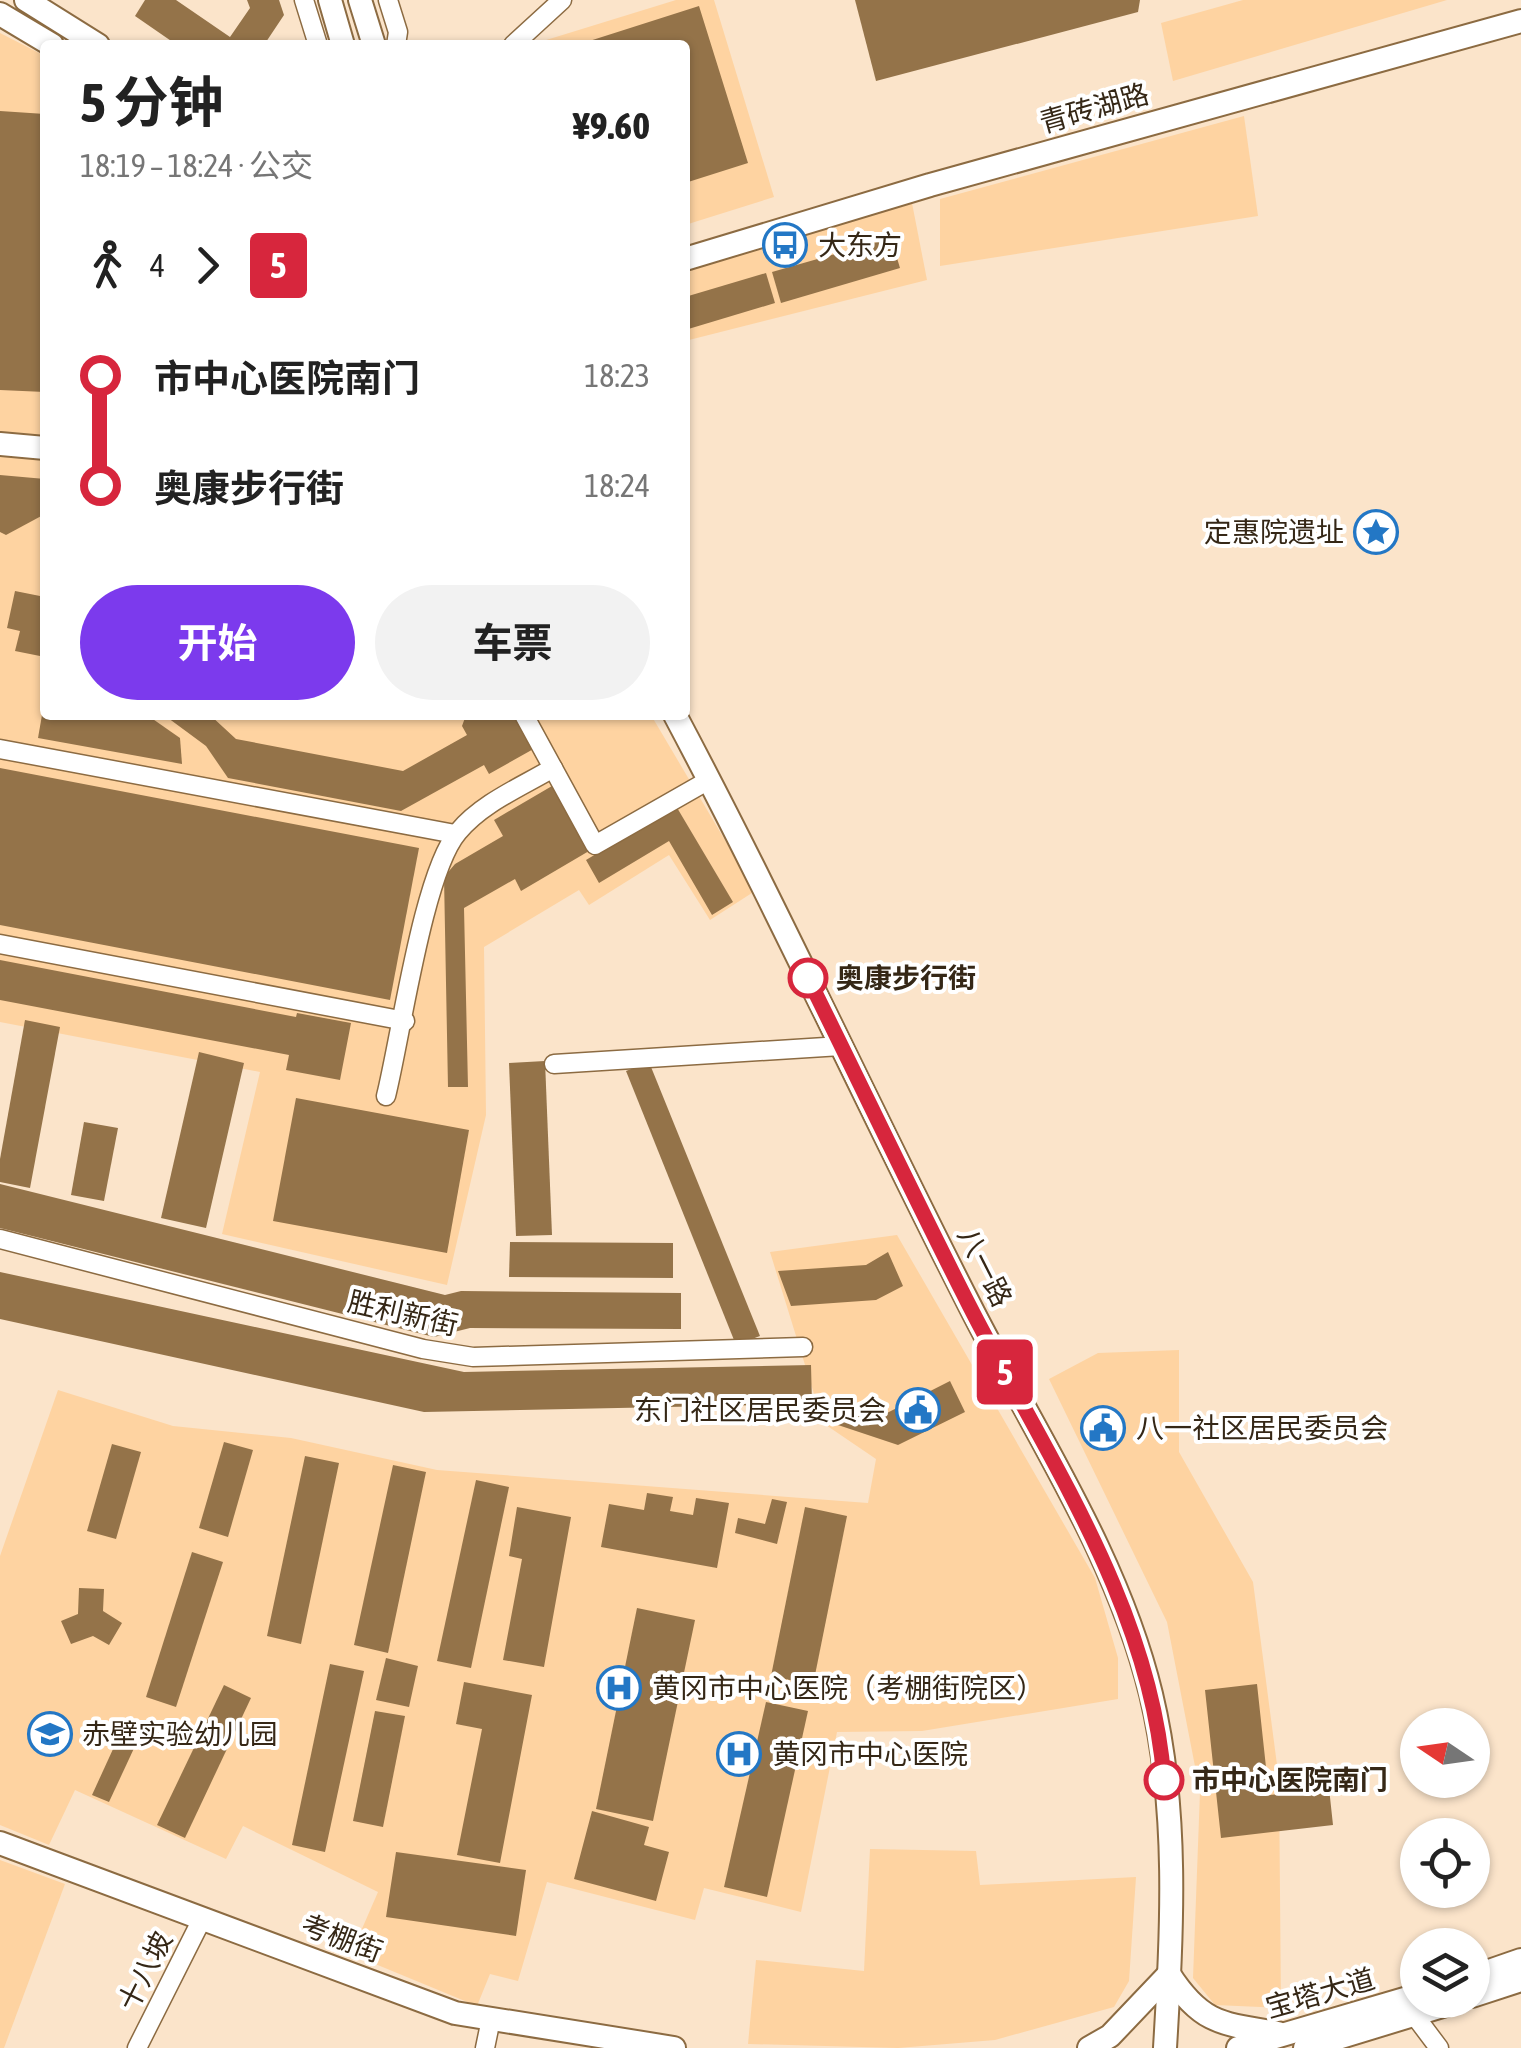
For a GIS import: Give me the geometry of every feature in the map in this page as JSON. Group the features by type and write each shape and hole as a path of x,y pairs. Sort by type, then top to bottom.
{"main road":[{"path":"26,0 90,40"},
{"path":"330,0 342,40"},
{"path":"360,0 372,40"},
{"path":"0,14 44,40"},
{"name":"青砖湖路","path":"690,257 930,185 1521,22"},
{"path":"0,444 40,448"},
{"name":"八一路","path":"678,720 970,1308 1086,1522 1135,1640 1162,1745 1173,1884 1165,2048"},
{"name":"考棚街","path":"0,1843 456,2013 674,2048"},
{"path":"1490,1971 1521,1960"},
{"path":"1090,2048 1110,2036 1169,1974 1189,2005 1218,2024 1298,2041"},
{"path":"1490,1990 1521,1980"},
{"name":"宝塔大道","path":"1238,2048 1298,2041 1400,2011"}],"street":[{"path":"304,0 316,40"},
{"path":"388,0 397,40"},
{"path":"518,40 562,0"},
{"path":"527,720 595,845 710,780"},
{"path":"0,749 455,834"},
{"path":"386,1096 428,899 455,834 480,810 553,768"},
{"path":"0,944 405,1021"},
{"path":"554,1064 841,1046"},
{"name":"胜利新街","path":"0,1240 423,1349 473,1357 804,1346"},
{"name":"十八坡","path":"137,2048 202,1919"},
{"path":"1423,2018 1439,2048"},
{"path":"485,2048 491,2019"}],"shaded area":[{"path":"676,0 714,0 774,197 690,223 690,40 546,40"},
{"path":"1243,0 1447,0 1173,81 1161,23"},
{"path":"0,33 40,53 40,720 654,720 755,891 710,920 669,855 589,905 579,890 484,947 486,1115 447,1285 222,1234 260,1072 0,1022"},
{"path":"1244,116 1258,216 940,266 940,199"},
{"path":"912,203 927,280 690,340 690,265"},
{"name":"黄冈市中心医院（考棚街院区）","path":"897,1235 1095,1578 1118,1658 1118,1699 922,1731 837,1732 801,1912 704,1888 695,1920 547,1882 518,1981 490,1974 477,2006 351,1954 378,1892 243,1826 226,1859 75,1790 49,1845 0,1825 0,1556 58,1390 173,1426 291,1438 437,1470 868,1503 876,1459 823,1423 770,1252"},
{"path":"1179,1350 1179,1452 1253,1582 1279,1780 1281,2008 1215,2005 1193,1978 1200,1792 1167,1622 1049,1379 1098,1353"},
{"path":"870,1849 976,1851 980,1885 1136,1877 1129,1981 1114,2007 995,2040 898,2048 748,2044 756,1960 864,1971"},
{"path":"0,1860 65,1884 4,2048 0,2048"}],"building":[{"path":"145,0 176,0 230,37 250,8 247,0 279,0 284,15 267,40 170,40 135,16"},
{"path":"855,0 1140,0 1138,12 876,81"},
{"path":"699,6 748,163 690,181 690,40 593,40"},
{"path":"0,111 40,114 40,392 0,390"},
{"path":"891,238 900,268 781,303 772,272"},
{"path":"766,273 775,303 690,328 690,296"},
{"path":"0,475 40,479 40,517 6,535 0,532"},
{"path":"15,591 40,596 40,656 15,651 20,631 7,628"},
{"path":"41,720 154,720 180,738 182,764 38,738"},
{"path":"171,720 215,720 236,739 403,771 467,735 462,726 464,720 522,720 537,747 489,774 484,765 401,811 228,778 206,746"},
{"path":"0,768 419,848 390,1000 0,925"},
{"path":"552,786 589,851 521,891 515,879 464,908 468,1087 448,1087 444,877 455,864 503,836 494,820"},
{"path":"676,806 733,902 712,915 669,841 599,883 586,860"},
{"path":"0,960 296,1017 297,1013 351,1023 340,1080 286,1070 289,1055 0,1000"},
{"path":"25,1020 60,1027 30,1188 0,1182 0,1159"},
{"path":"199,1052 244,1063 206,1228 161,1218"},
{"path":"545,1061 552,1235 516,1236 509,1063"},
{"path":"649,1062 760,1336 736,1345 626,1071"},
{"path":"296,1098 469,1130 447,1253 273,1221"},
{"path":"84,1122 118,1128 104,1201 71,1195"},
{"path":"0,1184 445,1295 461,1291 681,1293 681,1329 470,1328 434,1337 0,1228"},
{"path":"510,1242 673,1243 673,1278 509,1277"},
{"path":"888,1252 903,1286 876,1300 791,1306 778,1271 866,1265"},
{"path":"0,1272 464,1372 811,1365 812,1404 424,1412 0,1319"},
{"path":"950,1381 965,1412 898,1445 838,1425 834,1406 853,1402 883,1415"},
{"path":"224,1442 253,1450 228,1537 199,1528"},
{"path":"112,1444 141,1452 116,1539 87,1531"},
{"path":"305,1456 339,1463 301,1644 267,1636"},
{"path":"393,1465 426,1472 388,1653 354,1645"},
{"path":"476,1480 509,1487 471,1668 437,1661"},
{"path":"647,1493 673,1497 670,1511 693,1515 696,1498 729,1503 717,1568 601,1547 609,1504 644,1510"},
{"path":"772,1499 787,1502 777,1544 735,1533 738,1518 765,1524"},
{"path":"517,1507 571,1517 544,1667 503,1660 522,1559 509,1556"},
{"path":"805,1507 847,1516 813,1685 771,1676"},
{"path":"192,1552 223,1562 176,1707 146,1697"},
{"path":"79,1588 104,1589 103,1611 122,1623 109,1645 93,1636 71,1644 61,1621 78,1614"},
{"path":"637,1608 695,1620 653,1821 596,1809"},
{"path":"386,1658 418,1666 409,1707 376,1700"},
{"path":"330,1664 364,1671 325,1852 292,1845"},
{"path":"464,1682 532,1695 500,1863 457,1855 482,1729 456,1724"},
{"path":"1257,1684 1269,1795 1329,1788 1333,1825 1221,1838 1205,1690"},
{"path":"224,1685 251,1698 185,1838 157,1825"},
{"path":"766,1702 808,1711 767,1897 724,1887"},
{"path":"375,1711 405,1716 383,1827 353,1821"},
{"path":"119,1736 136,1744 109,1802 92,1795"},
{"path":"592,1811 649,1827 644,1845 669,1852 656,1901 574,1879"},
{"path":"396,1852 526,1870 516,1936 386,1917"}],"bus line":[{"name":"5","path":"808,978 970,1308 1086,1522 1135,1640 1162,1745 1164,1780"}],"place":[{"name":"大东方","path":"785,245"},
{"name":"定惠院遗址","path":"1376,532"},
{"name":"奥康步行街","path":"808,978"},
{"name":"东门社区居民委员会","path":"918,1410"},
{"name":"八一社区居民委员会","path":"1103,1428"},
{"name":"黄冈市中心医院（考棚街院区）","path":"619,1688"},
{"name":"赤壁实验幼儿园","path":"50,1734"},
{"name":"黄冈市中心医院","path":"739,1754"},
{"name":"市中心医院南门","path":"1164,1780"}]}
